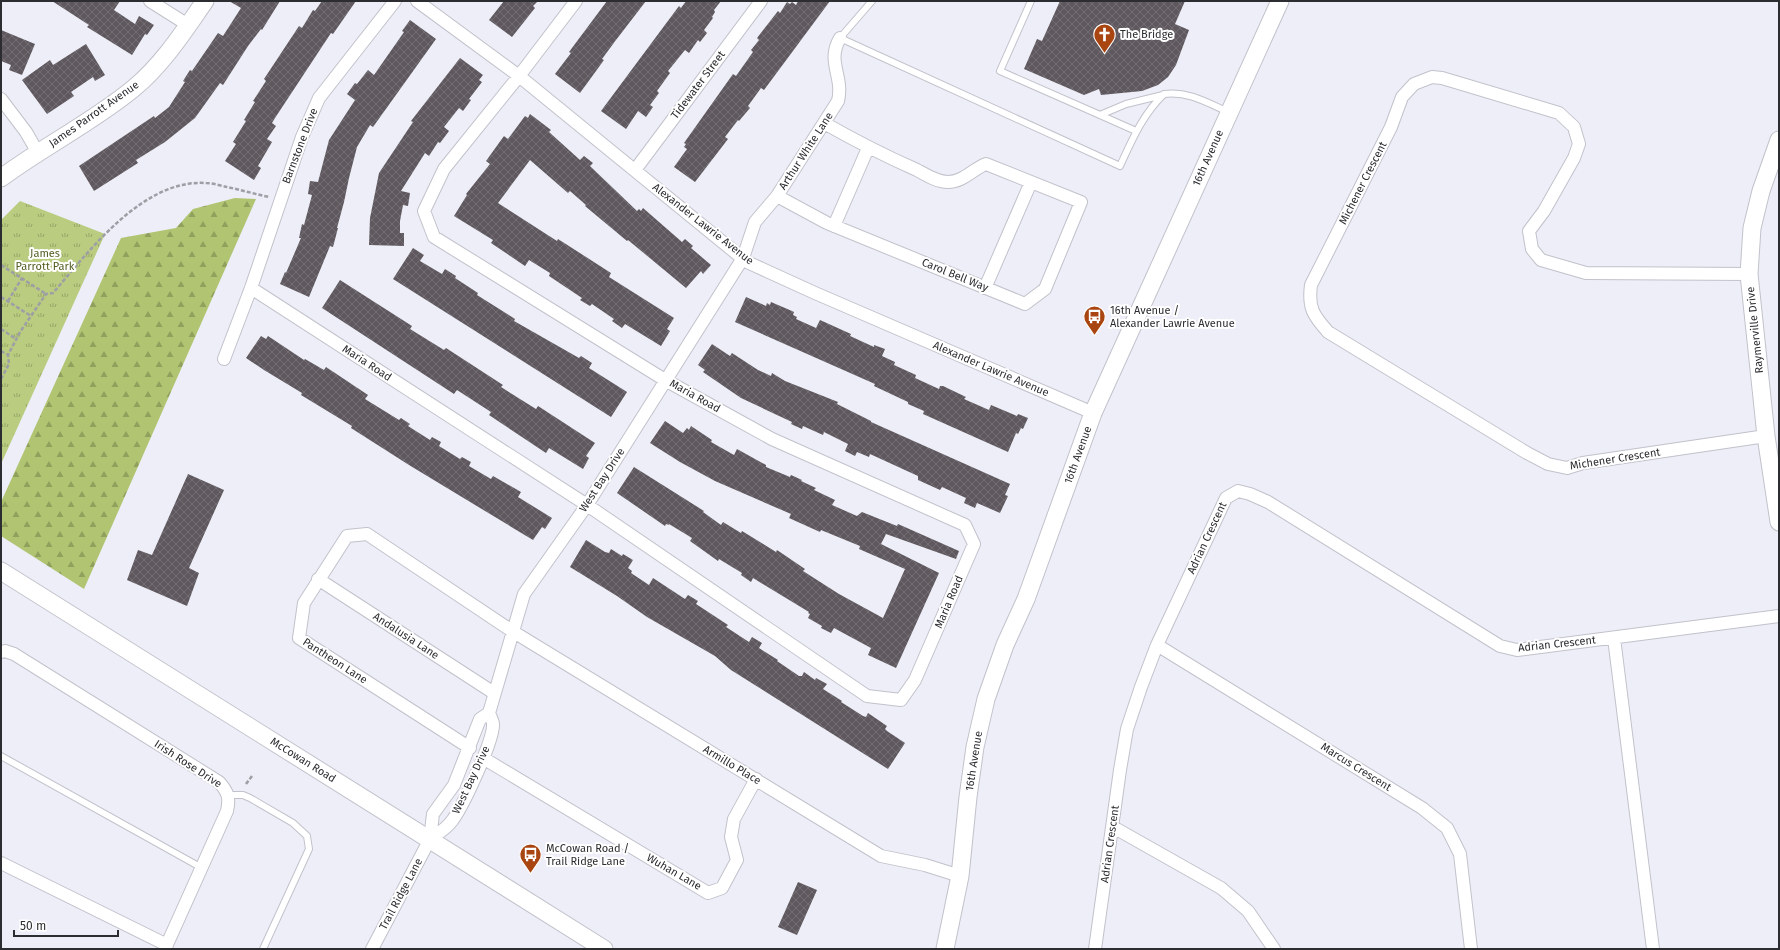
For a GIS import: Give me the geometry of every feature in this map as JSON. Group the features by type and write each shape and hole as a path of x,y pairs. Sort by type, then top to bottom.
{"main road":[{"name":"James Parrott Avenue","path":"1,178 109,107 135,87 160,62 205,1"},
{"name":"16th Avenue","path":"945,949 960,876 973,761 986,699 1005,645 1026,599 1093,413 1280,1"},
{"name":"Raymerville Drive","path":"1779,140 1761,191 1752,228 1749,274 1766,436 1779,522"},
{"name":"McCowan Road","path":"1,571 604,949"},
{"name":"16th Avenue","path":"935,949 949,931"}],"street":[{"path":"150,1 188,25"},
{"name":"Barnstone Drive","path":"224,359 251,288 302,137 319,98 395,1"},
{"name":"Alexander Lawrie Avenue","path":"417,1 519,76 743,258 815,293 1093,413"},
{"name":"Maria Road","path":"251,288 587,505 867,696 901,700 915,680 974,544 965,525 772,439 666,380 434,237 424,211 444,169 519,76 576,1"},
{"name":"Tidewater Street","path":"635,170 761,1"},
{"name":"Arthur White Lane","path":"743,258 755,222 777,196 838,101 840,92 833,54 840,38"},
{"name":"Michener Crescent","path":"1749,274 1586,273 1541,260 1532,248 1529,231 1544,211 1574,158 1579,144 1574,127 1559,113 1442,78 1432,77 1414,84 1402,97 1391,127 1311,285 1309,300 1314,316 1328,332 1520,449 1548,464 1567,468 1583,463 1766,436"},
{"path":"1,99 26,132 38,154"},
{"path":"824,123 868,148 935,180 948,182 961,178 986,164 1031,182 985,288"},
{"path":"834,226 868,148"},
{"name":"Carol Bell Way","path":"777,196 834,226 1025,304 1045,289 1081,202 1031,182"},
{"name":"West Bay Drive","path":"430,839 451,823 461,806 488,748 493,724 489,713 524,594 587,505 743,258"},
{"name":"Adrian Crescent","path":"1095,949 1127,729 1157,645 1226,498 1238,492 1250,494 1268,502 1500,646 1517,650 1779,616"},
{"name":"Pantheon Lane","path":"470,748 299,638 304,603 347,536 367,534 512,631"},
{"name":"Andalusia Lane","path":"318,579 494,693"},
{"name":"Armillo Place","path":"512,631 881,856 925,865 960,876"},
{"path":"1614,638 1653,949"},
{"name":"Marcus Crescent","path":"1157,645 1422,808 1447,828 1460,854 1471,949"},
{"name":"Irish Rose Drive","path":"1,652 5,651 14,654 219,782 228,795 229,802 227,811 166,947"},
{"name":"West Bay Drive","path":"430,839 433,814 454,785 470,748 480,719 489,713"},
{"name":"Wuhan Lane","path":"483,758 708,893 722,888 737,860 731,838 734,819 756,779"},
{"path":"1112,827 1221,888 1248,911 1274,949"},
{"name":"Trail Ridge Lane","path":"372,949 430,839"},
{"path":"2,868 166,947"}],"lane":[{"path":"872,1 840,38 1120,166 1136,131 1149,110 1164,94"},
{"path":"1031,1 1000,71 1136,131"},
{"path":"1100,115 1126,104 1164,94 1179,93 1189,94 1229,113"},
{"path":"1,756 202,868"},
{"path":"228,795 243,795 250,798 293,823 307,836 309,849 263,949"}],"path":[{"path":"1,265 46,294 53,293 91,249 126,216 155,194 182,184 207,182 269,197"},
{"path":"8,302 22,278"},
{"path":"1,379 9,364 8,355 16,339 46,294"},
{"path":"1,297 31,316"},
{"path":"1,329 16,339"},
{"path":"1,351 8,355"},
{"path":"246,784 252,776"}],"green space":[{"path":"235,198 256,199 84,589 1,536 1,502 121,238 176,228 193,209"},
{"name":"James Parrott Park","path":"20,201 105,234 1,464 1,220"}],"building":[{"path":"52,1 120,1 114,10 135,24 139,16 154,25 147,35 145,34 132,55 87,27 89,25"},
{"path":"229,1 280,1 262,30 261,29 248,46 223,85 220,83 195,118 165,142 136,160 138,163 94,191 79,166 154,116 155,118 169,107 185,82 183,81 190,70 192,71 218,33 223,36 241,8"},
{"path":"322,1 356,1 333,34 331,33 272,123 276,126 267,139 272,142 258,166 261,168 254,180 225,161 236,144 233,142 246,121 244,120 255,102 253,101 266,81 264,79 299,26 302,28 313,10 315,11"},
{"path":"504,1 538,1 533,6 535,8 512,37 489,20"},
{"path":"607,1 646,1 602,59 604,60 580,93 555,74 571,53 569,52"},
{"path":"686,1 721,1 714,10 715,12 712,17 713,18 704,30 707,33 700,42 698,40 689,53 685,50 668,71 670,73 657,91 659,93 650,105 653,107 646,117 638,111 626,129 601,111 679,6 681,8"},
{"path":"798,1 830,1 764,90 761,88 748,106 750,108 739,121 738,120 725,137 728,139 695,182 674,167 687,149 684,147 686,144 684,143 733,74 736,76 753,52 751,50 759,40 757,38 778,11 780,13 787,2 790,4 792,2 796,5"},
{"name":"The Bridge","path":"1060,1 1185,1 1175,24 1189,30 1176,65 1168,77 1158,85 1142,91 1101,95 1099,89 1084,95 1024,69 1037,39 1042,41"},
{"path":"410,20 436,39 373,127 370,125 357,147 333,247 330,246 309,297 280,284 301,238 299,238 302,224 304,225 312,195 308,194 310,181 318,182 329,140 355,100 347,94 355,83 357,84 368,70 374,75 404,32 402,31"},
{"path":"1,30 35,44 22,75 9,70 11,65 1,61"},
{"path":"86,44 105,75 95,81 93,77 71,92 74,96 47,114 22,80 50,60 53,65"},
{"path":"460,58 483,75 479,80 482,82 469,99 471,100 463,111 459,108 444,127 449,131 440,143 438,142 429,156 425,153 401,191 410,193 408,206 403,205 400,221 400,233 404,233 404,246 369,245 370,218 379,173 413,122 411,121"},
{"path":"530,114 551,130 549,132 580,160 584,156 593,163 590,166 637,211 639,209 641,211 643,208 682,242 685,239 693,246 691,248 711,265 703,274 701,271 686,288 585,206 586,205 570,191 568,193 530,160 498,203 557,241 558,239 611,273 609,277 674,318 667,329 670,331 661,346 625,324 622,328 612,321 614,319 592,304 590,306 580,300 582,298 549,276 550,273 529,260 525,266 491,243 493,240 454,216 467,195 466,194 490,164 486,161 504,136 508,139 525,116 528,118"},
{"path":"413,248 424,255 420,261 442,274 445,269 456,276 455,278 478,293 477,295 515,319 514,321 579,358 581,356 592,363 589,368 627,392 611,417 393,279"},
{"path":"340,280 412,326 410,329 444,350 446,348 503,385 501,387 536,409 538,406 595,443 586,456 589,458 583,469 549,448 546,453 489,415 491,412 457,390 454,394 322,308"},
{"path":"746,297 766,306 767,303 770,305 771,302 792,311 794,312 793,315 797,317 796,319 816,328 820,320 851,334 850,336 874,347 874,345 885,349 882,356 895,362 894,365 916,375 915,378 939,389 940,386 943,386 966,397 964,399 989,410 991,405 1017,416 1018,414 1028,418 1023,429 1021,428 1018,434 1016,433 1008,452 923,414 924,411 874,386 875,384 735,322"},
{"path":"261,336 266,339 268,336 304,360 305,359 324,370 326,367 368,395 365,399 399,420 401,418 410,424 408,426 430,440 432,437 441,442 439,446 460,459 462,457 471,462 469,466 491,479 493,476 521,492 518,497 552,518 545,529 542,527 533,540 409,465 351,428 352,426 301,395 302,393 246,358"},
{"path":"712,344 730,356 732,353 758,370 771,376 772,373 785,381 838,402 837,404 871,422 1010,484 1005,495 1008,496 1000,513 977,503 975,508 964,503 966,498 942,487 940,490 918,480 918,476 870,454 869,457 857,452 855,456 845,451 848,444 824,432 823,435 803,426 802,429 791,424 792,422 741,398 703,372 705,370 698,365"},
{"path":"665,421 683,433 687,428 689,430 691,426 712,440 711,442 734,455 737,449 766,465 766,467 790,477 791,475 802,480 801,481 816,488 814,490 835,500 832,505 857,516 862,512 897,526 898,524 959,551 956,559 886,534 881,544 939,573 896,668 868,655 871,648 834,628 831,633 821,628 822,626 808,618 810,614 808,613 809,612 753,578 751,582 741,575 742,573 719,559 718,561 690,541 692,538 669,524 666,524 665,526 617,493 634,467 704,511 703,512 721,525 723,522 741,533 742,531 776,552 777,550 805,569 803,571 839,594 883,618 905,569 859,549 860,546 821,530 820,532 789,518 791,514 715,481 680,462 650,443"},
{"path":"188,474 224,490 189,568 199,573 187,606 127,580 138,550 152,555"},
{"path":"586,540 605,552 609,553 611,549 622,556 623,554 633,560 628,568 632,571 631,573 649,585 653,578 685,599 688,595 698,601 696,604 728,625 726,627 749,642 752,637 762,643 759,648 799,676 802,676 804,672 815,680 816,678 827,684 823,689 842,701 841,702 863,716 866,717 868,713 887,726 885,729 887,731 905,743 888,769 731,670 715,656 647,617 617,596 570,567"},
{"path":"798,882 817,890 797,935 778,927"}],"place":[{"name":"The Bridge","path":"1105,54"},
{"name":"16th Avenue / Alexander Lawrie Avenue","path":"1095,336"},
{"name":"McCowan Road / Trail Ridge Lane","path":"530,874"}]}
